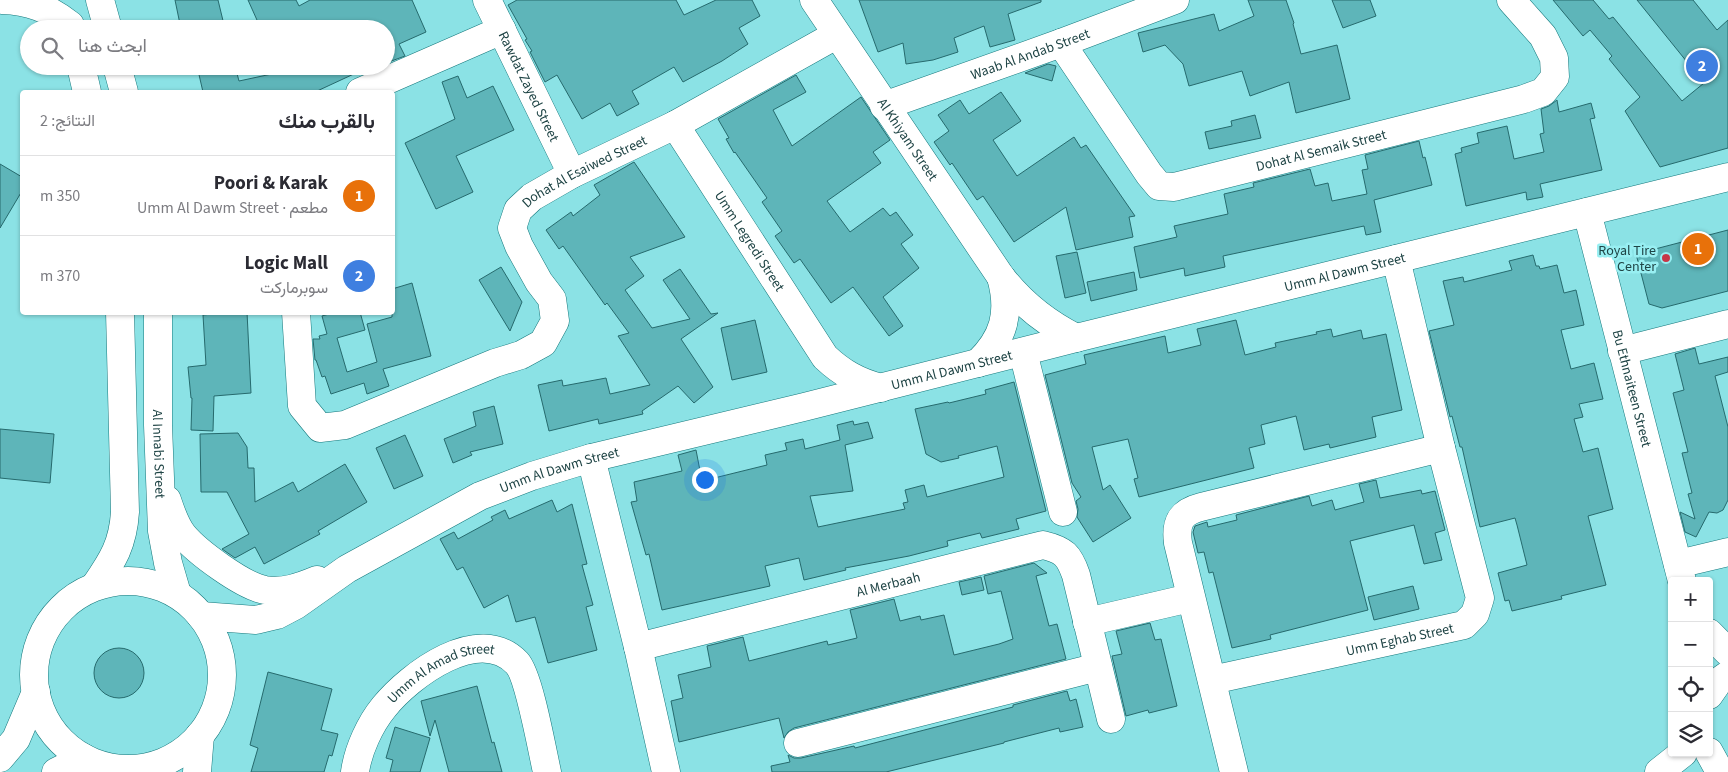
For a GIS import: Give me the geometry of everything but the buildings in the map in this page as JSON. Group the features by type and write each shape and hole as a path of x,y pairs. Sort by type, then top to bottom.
{"street":[{"path":"1,0 32,3 69,18"},
{"path":"100,0 106,20"},
{"name":"Rawdat Zayed Street","path":"487,0 572,174"},
{"name":"Al Khiyam Street","path":"814,0 1001,277 1027,306 1042,319 1076,338"},
{"name":"Waab Al Andab Street","path":"884,106 1175,0"},
{"name":"Dohat Al Semaik Street","path":"1060,43 1149,174 1159,186 1174,187 1524,100 1543,92 1555,77 1554,58 1543,36 1511,0"},
{"path":"365,90 502,30"},
{"name":"Dohat Al Esaiwed Street","path":"296,315 302,406 320,428 345,425 495,363 520,355 543,343 555,321 552,299 539,282 519,246 512,228 518,210 532,197 572,174 675,125 836,35"},
{"path":"83,75 87,90"},
{"path":"120,75 124,90"},
{"name":"Umm Legredi Street","path":"675,125 825,357 836,368 850,377 865,384 881,388"},
{"name":"Umm Al Dawm Street","path":"202,616 256,620 277,615 347,569 480,496 532,476 591,458 881,388 1728,177"},
{"name":"Bu Ethnaiteen Street","path":"1587,212 1680,573 1728,552"},
{"name":"Umm Eghab Street","path":"1212,680 1464,625 1475,614 1480,598 1441,448 1396,259"},
{"name":"Al Khiyam Street","path":"978,363 996,343 1003,324 1006,304 1005,290 1001,277"},
{"path":"95,586 112,562 120,546 124,530 120,315"},
{"name":"Al Innabi Street","path":"158,315 158,425 162,531 168,563 177,594"},
{"path":"1622,351 1728,324"},
{"path":"1023,352 1063,512"},
{"path":"804,407 821,381 825,357"},
{"path":"1234,772 1190,598 1176,530 1180,518 1190,510 1441,448"},
{"path":"591,458 638,647 666,772"},
{"path":"161,484 174,520 182,534 192,545 235,577 253,586 264,590 286,590 347,569"},
{"name":"Al Merbaah","path":"638,647 1043,545 1059,549 1071,560 1111,719"},
{"path":"56,772 100,765 126,769 146,767 160,763 185,750 200,735 212,717 217,703 222,676 220,654 213,634 202,616 190,604 177,594 150,583 122,580 95,586 76,596 59,610 46,628 38,648 34,670 36,692 42,712 52,730 67,746 100,765"},
{"path":"1087,622 1190,598"},
{"path":"1713,638 1728,652"},
{"name":"Umm Al Amad Street","path":"355,772 367,734 383,708 404,685 434,664 481,647 501,651 518,664 526,682 547,772"},
{"path":"798,742 1098,667"},
{"path":"1713,689 1718,682 1728,675"},
{"path":"0,758 16,739 36,692"},
{"path":"197,772 200,735"},
{"path":"1660,772 1678,757"},
{"path":"1712,757 1720,772"}],"place":[{"name":"Logic Mall","path":"1702,66"},
{"name":"Poori & Karak","path":"1698,249"},
{"name":"Royal Tire Center","path":"1666,258"}]}
